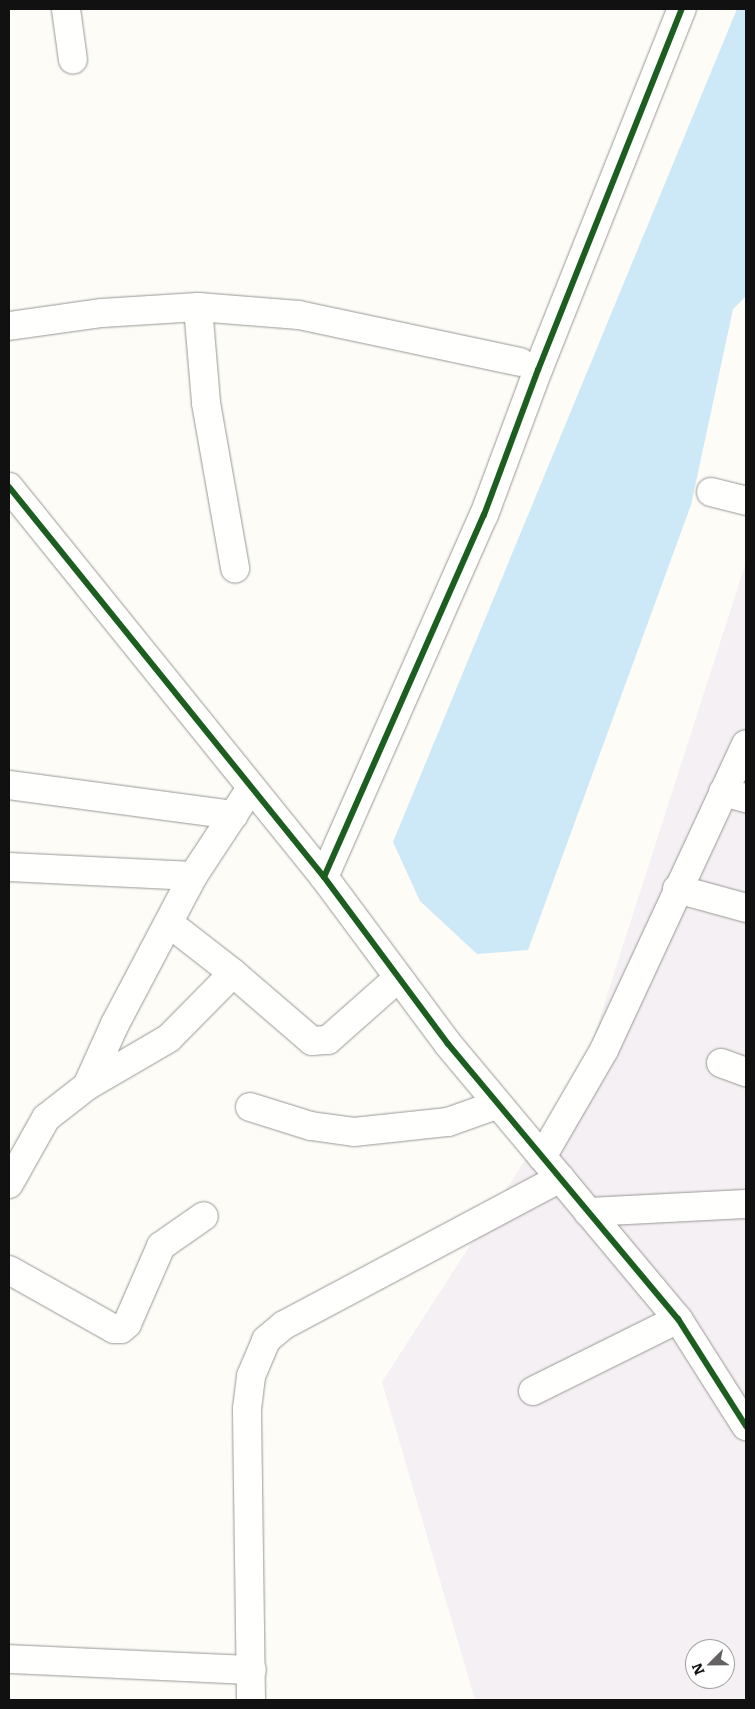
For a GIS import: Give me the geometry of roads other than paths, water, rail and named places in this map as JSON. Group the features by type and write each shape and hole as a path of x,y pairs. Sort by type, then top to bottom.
{"street":[{"path":"66,9 73,60"},
{"path":"324,876 484,515 538,370 682,9"},
{"path":"9,326 102,312 198,307 299,315 520,362"},
{"path":"198,307 206,403 235,568"},
{"path":"9,487 324,876 397,979 496,1105 678,1319 746,1426"},
{"path":"711,492 746,501"},
{"path":"542,1157 604,1050 677,889 735,795 746,744"},
{"path":"9,785 234,815"},
{"path":"87,1086 115,1024 170,924 193,876 251,788"},
{"path":"9,867 193,876"},
{"path":"677,889 746,908"},
{"path":"170,924 234,973 312,1041 328,1040 397,979"},
{"path":"9,1184 46,1118 87,1086 169,1038 234,973"},
{"path":"721,1063 746,1072"},
{"path":"250,1107 312,1126 354,1132 448,1122 496,1105"},
{"path":"251,1700 247,1410 251,1376 266,1340 284,1325 560,1178"},
{"path":"588,1212 746,1204"},
{"path":"9,1270 114,1329 121,1329 127,1324 161,1246 204,1216"},
{"path":"533,1391 678,1319"},
{"path":"9,1659 252,1670"}],"water":[{"path":"737,9 746,9 746,296 733,309 691,505 528,950 477,954 420,901 393,842"}]}
